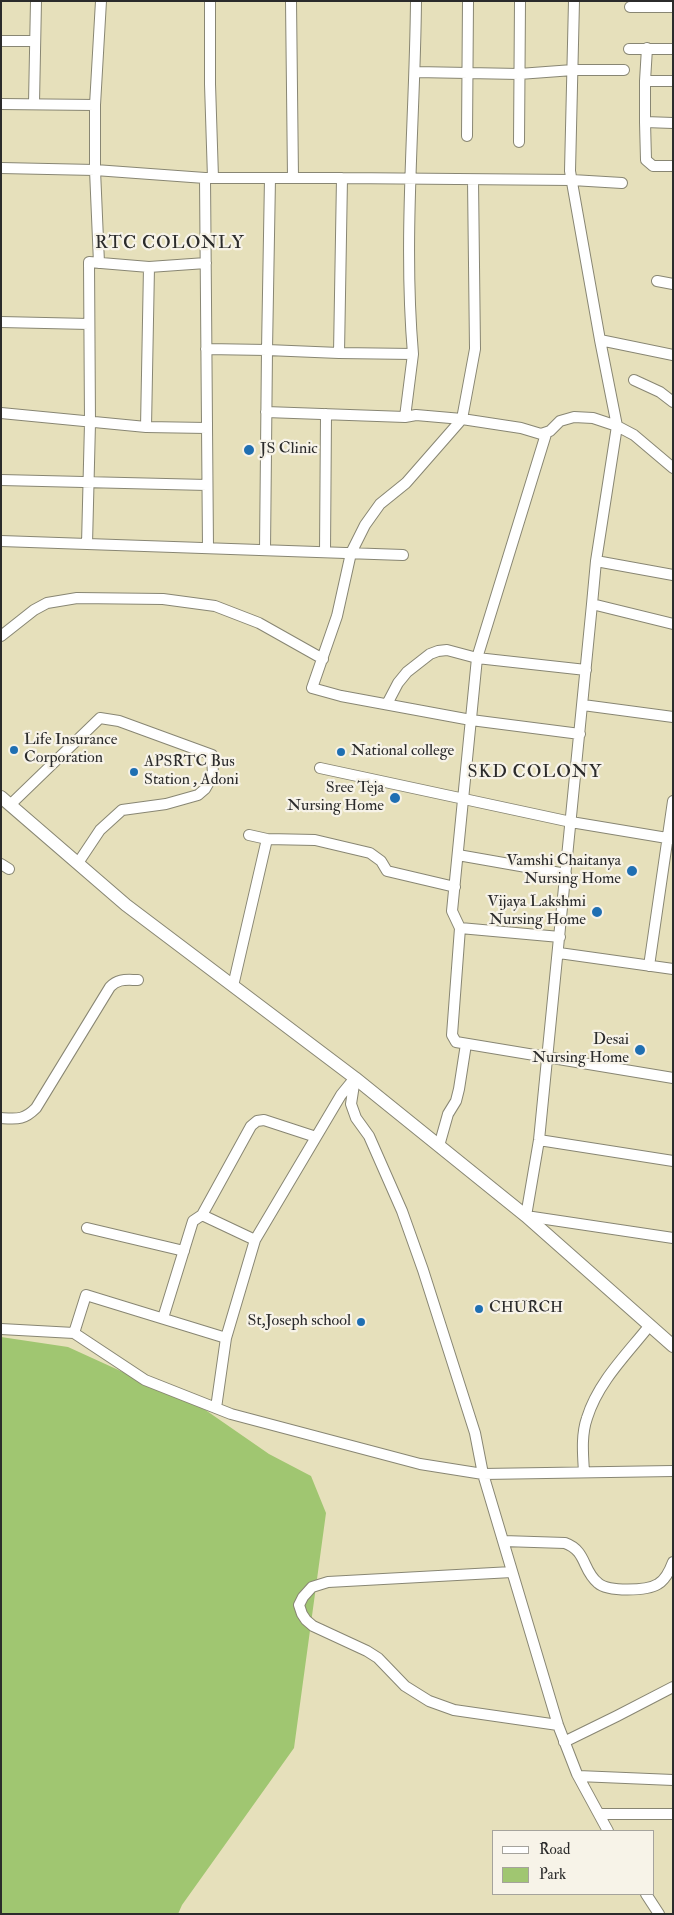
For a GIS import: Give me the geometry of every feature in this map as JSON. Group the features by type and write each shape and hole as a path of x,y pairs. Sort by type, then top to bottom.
{"main road":[{"path":"5,801 126,905 355,1078 526,1216 673,1346"}],"street":[{"path":"34,103 36,1"},
{"path":"99,263 95,170 95,105 100,1"},
{"path":"208,548 206,263 209,178 210,1"},
{"path":"291,1 293,178"},
{"path":"405,417 414,354 410,316 409,178 416,72 416,1"},
{"path":"467,136 468,1"},
{"path":"519,142 520,1"},
{"path":"574,1 570,171 617,426 596,561 540,1140 526,1216 673,1238"},
{"path":"630,7 673,7"},
{"path":"1,41 35,41"},
{"path":"647,48 645,81 646,160 653,166 673,166"},
{"path":"629,49 673,49"},
{"path":"416,72 520,74 573,70 624,70"},
{"path":"645,81 673,81"},
{"path":"1,104 95,105"},
{"path":"645,122 673,123"},
{"path":"1,168 95,170 209,178 409,178 572,180 622,183"},
{"path":"265,550 266,350 270,178"},
{"path":"339,353 342,178"},
{"path":"473,180 475,350 462,419 406,483 380,504 365,525 350,553 337,616 312,688 340,696 471,720 580,734"},
{"path":"87,544 90,423 89,262 149,267 206,263"},
{"path":"146,427 149,267"},
{"path":"657,280 673,284"},
{"path":"1,322 89,324"},
{"path":"600,340 673,355"},
{"path":"206,349 414,354"},
{"path":"634,380 660,392 673,402"},
{"path":"266,412 405,417 416,415 462,419 546,434"},
{"path":"1,413 90,423 146,427 207,428"},
{"path":"325,552 326,414"},
{"path":"673,468 634,435 617,426 593,418 574,417 560,421 546,434 477,658 452,911 460,928 452,1035 456,1042 673,1078"},
{"path":"1,480 207,485"},
{"path":"1,541 402,556"},
{"path":"596,561 673,575"},
{"path":"1,636 34,610 47,604 77,598 162,599 215,606 259,623 323,659"},
{"path":"592,604 673,624"},
{"path":"387,704 398,683 407,672 430,654 438,651 447,650 477,658 586,670"},
{"path":"583,705 673,717"},
{"path":"5,801 100,718 119,721 212,755 213,775 205,789 198,795 166,804 122,810 100,830 78,863"},
{"path":"320,768 571,822 670,839"},
{"path":"648,966 670,839 673,801"},
{"path":"249,835 267,839 315,840 370,853 381,861 387,871 455,887"},
{"path":"233,986 267,839"},
{"path":"458,855 566,874"},
{"path":"460,928 560,936"},
{"path":"558,953 673,969"},
{"path":"1,1118 19,1119 28,1116 36,1108 110,987 115,982 121,980 138,980"},
{"path":"439,1146 448,1114 456,1101 466,1044"},
{"path":"216,1408 226,1338 255,1240 341,1094 355,1078"},
{"path":"355,1078 351,1104 356,1118 368,1136 394,1194 423,1270 476,1433 482,1474 558,1725 578,1776 607,1830"},
{"path":"163,1318 193,1220 202,1214 251,1126 257,1121 264,1120 316,1138"},
{"path":"540,1140 673,1161"},
{"path":"202,1214 255,1240"},
{"path":"87,1228 184,1251"},
{"path":"74,1333 86,1295 226,1338"},
{"path":"584,1472 583,1450 586,1420 600,1388 650,1326"},
{"path":"1,1329 74,1333 145,1380 231,1414 420,1464 482,1474 673,1471"},
{"path":"502,1541 565,1543 572,1545 580,1551 588,1571 598,1584 606,1587 626,1589 651,1587 660,1584 673,1562"},
{"path":"512,1572 328,1582 312,1588 303,1597 300,1605 302,1614 313,1626 367,1651 392,1670 405,1686 429,1701 454,1710 558,1725"},
{"path":"564,1742 673,1687"},
{"path":"578,1776 673,1780"},
{"path":"598,1814 673,1814"},
{"path":"647,1895 659,1914"}],"green space":[{"path":"1,1337 68,1347 204,1409 269,1454 311,1476 326,1513 294,1748 182,1905 178,1914 1,1914"}],"place":[{"name":"JS Clinic","path":"249,450"},
{"name":"Life Insurance Corporation","path":"14,750"},
{"name":"National college","path":"341,752"},
{"name":"APSRTC Bus Station , Adoni","path":"134,772"},
{"name":"Sree Teja Nursing Home","path":"395,798"},
{"name":"Vamshi Chaitanya Nursing Home","path":"632,871"},
{"name":"Vijaya Lakshmi Nursing Home","path":"597,912"},
{"name":"Desai Nursing Home","path":"640,1050"},
{"name":"CHURCH","path":"479,1309"},
{"name":"St,Joseph school","path":"361,1322"}],"district":[{"name":"RTC COLONLY","path":"170,244"},
{"name":"SKD COLONY","path":"535,773"}]}
